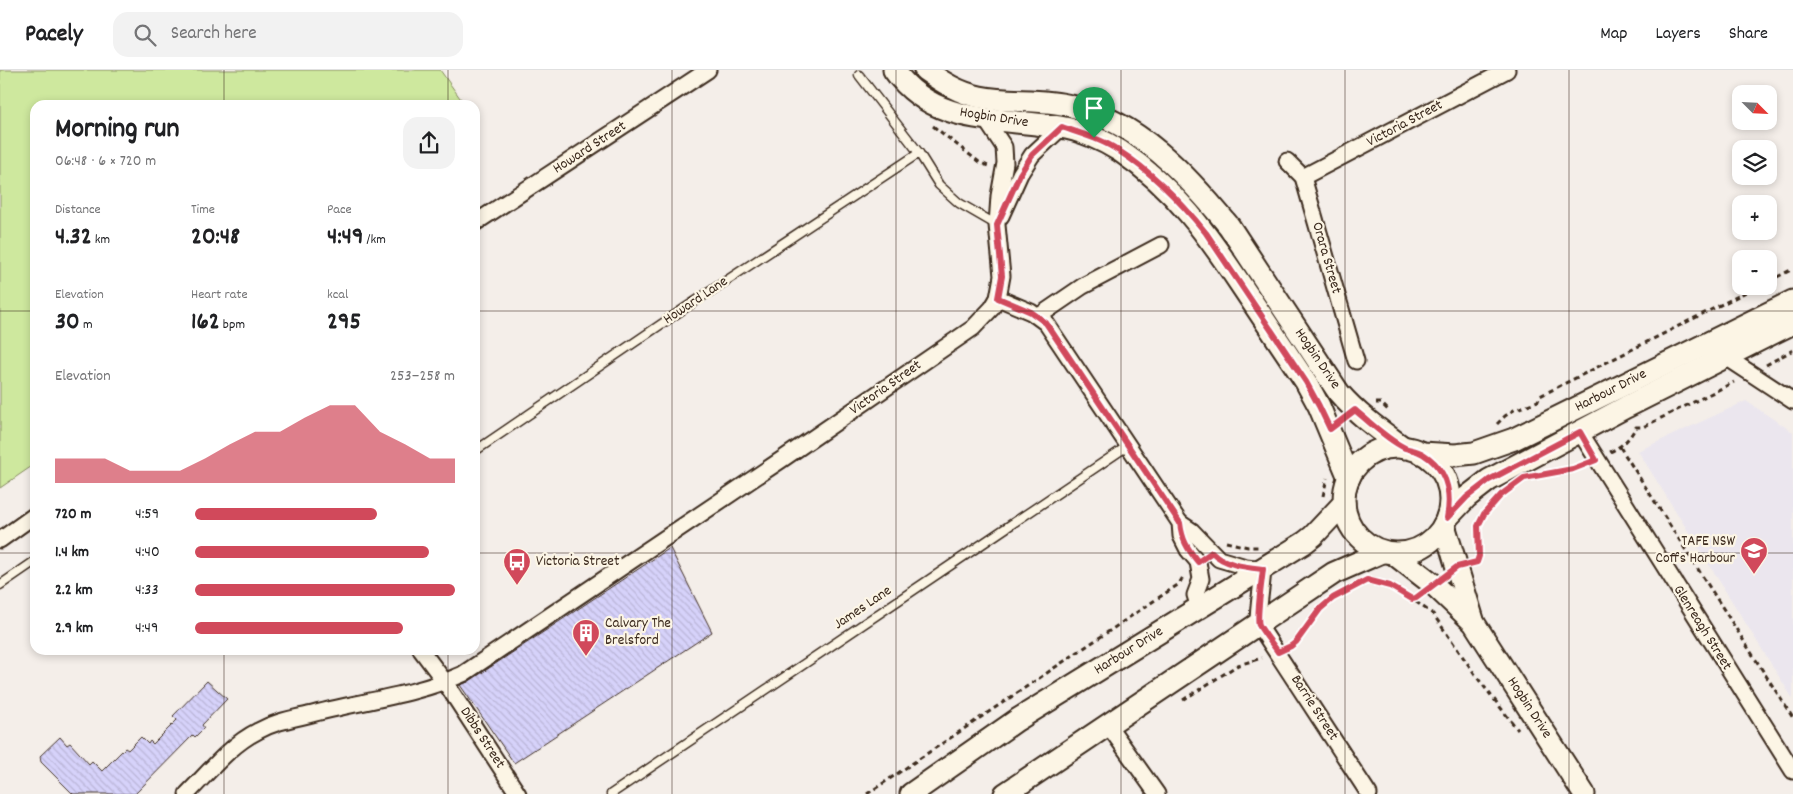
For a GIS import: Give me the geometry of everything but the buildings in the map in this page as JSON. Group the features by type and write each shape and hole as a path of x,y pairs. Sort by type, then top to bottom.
{"main road":[{"name":"Hogbin Drive","path":"894,70 910,88 928,101 949,111 986,120 1062,127 1094,138 1119,150 1164,187 1200,226 1280,342 1315,398 1330,429 1349,478"},
{"name":"Hogbin Drive","path":"925,70 957,90 979,97 1049,102 1094,112 1118,124 1152,147 1174,165 1229,226 1339,393 1376,428 1413,450"},
{"name":"Harbour Drive","path":"1413,450 1455,454 1474,453 1514,439 1793,301"},
{"name":"Harbour Drive","path":"1445,522 1467,497 1489,480 1793,323"},
{"path":"1006,794 1334,572 1388,553 1409,552 1423,547 1435,537 1445,522 1450,503 1448,488 1443,474 1434,462 1413,450 1388,448 1372,454 1358,464 1349,478 1345,490 1344,503 1347,519 1355,534 1368,545 1388,553"},
{"name":"Harbour Drive","path":"911,794 1017,720 1263,569 1313,536 1344,503"},
{"name":"Hogbin Drive","path":"1445,522 1474,622"},
{"name":"Hogbin Drive","path":"1388,553 1434,585 1474,622 1584,794"}],"street":[{"name":"Victoria Street","path":"1303,178 1506,70"},
{"name":"Howard Street","path":"480,220 710,71"},
{"name":"Victoria Street","path":"187,794 228,753 246,738 274,723 334,708 391,698 445,682 463,674 973,328 992,308 998,298 1002,276 997,225 999,196 1005,170 1004,147 986,120"},
{"name":"Victoria Street","path":"997,225 1020,174 1032,155 1062,127"},
{"name":"Orara Street","path":"1287,161 1303,178 1356,361"},
{"path":"1039,316 1083,286 1161,245"},
{"path":"998,298 1039,316 1046,323 1180,523 1192,531 1219,559 1246,567 1263,569 1258,624"},
{"path":"1726,357 1793,402"},
{"name":"Glenreagh Street","path":"1580,432 1793,772"},
{"path":"0,540 30,519"},
{"path":"1180,523 1182,536 1193,565 1201,579 1195,594 1199,608"},
{"name":"Barrie Street","path":"1258,624 1370,794"},
{"path":"425,655 445,682"},
{"name":"Dibbs Street","path":"445,682 518,794"},
{"path":"1108,725 1156,794"}],"lane":[{"path":"859,75 919,153 939,185 958,203 997,225"},
{"name":"Howard Lane","path":"480,448 685,308 919,153"},
{"name":"James Lane","path":"611,794 1129,445"},
{"path":"0,585 30,564"}],"path":[{"path":"928,122 979,162 993,168 1005,170"},
{"path":"1777,277 1793,269"},
{"path":"1494,427 1505,416 1538,401 1540,396 1740,295"},
{"path":"1543,474 1573,469 1596,460 1620,447 1636,427 1643,427 1751,374 1793,350"},
{"path":"1605,364 1607,369"},
{"path":"1355,410 1372,402 1381,403 1391,414"},
{"path":"1620,447 1793,718"},
{"path":"1320,503 1328,478 1327,470"},
{"path":"1457,567 1477,562 1479,556 1478,526 1484,514 1496,500"},
{"path":"1212,552 1226,542 1248,547 1268,548"},
{"path":"1187,583 1193,565"},
{"path":"867,794 1179,584 1193,565"},
{"path":"1358,584 1367,580 1380,582 1412,599 1434,614 1479,680 1520,733"},
{"path":"1412,599 1434,585"},
{"path":"1177,704 1238,665 1259,660 1291,646 1320,609 1333,598"}],"shaded area":[{"name":"TAFE NSW Coffs Harbour","path":"1746,401 1793,432 1793,699 1638,451"}],"green space":[{"path":"0,70 440,70 461,100 30,100 30,467 0,488"}],"place":[{"name":"TAFE NSW Coffs Harbour","path":"1754,575"},
{"name":"Victoria Street","path":"517,586"},
{"name":"Calvary The Brelsford","path":"586,657"}],"route":[{"path":"1062,127 1094,138 1119,150 1164,187 1188,211 1206,233 1306,382 1330,429 1355,410 1404,448 1422,453 1434,462 1443,474 1448,488 1450,503 1447,518 1467,497 1489,480 1580,432 1596,460 1573,469 1524,478 1501,495 1484,514 1478,526 1479,556 1477,562 1457,567 1423,594 1412,599 1390,586 1367,580 1333,598 1320,609 1296,642 1278,652 1258,624 1263,569 1246,567 1219,559 1212,552 1198,562 1188,550 1182,536 1180,523 1046,323 1039,316 998,298 1002,276 997,225 1020,174 1032,155 1062,127"}]}
